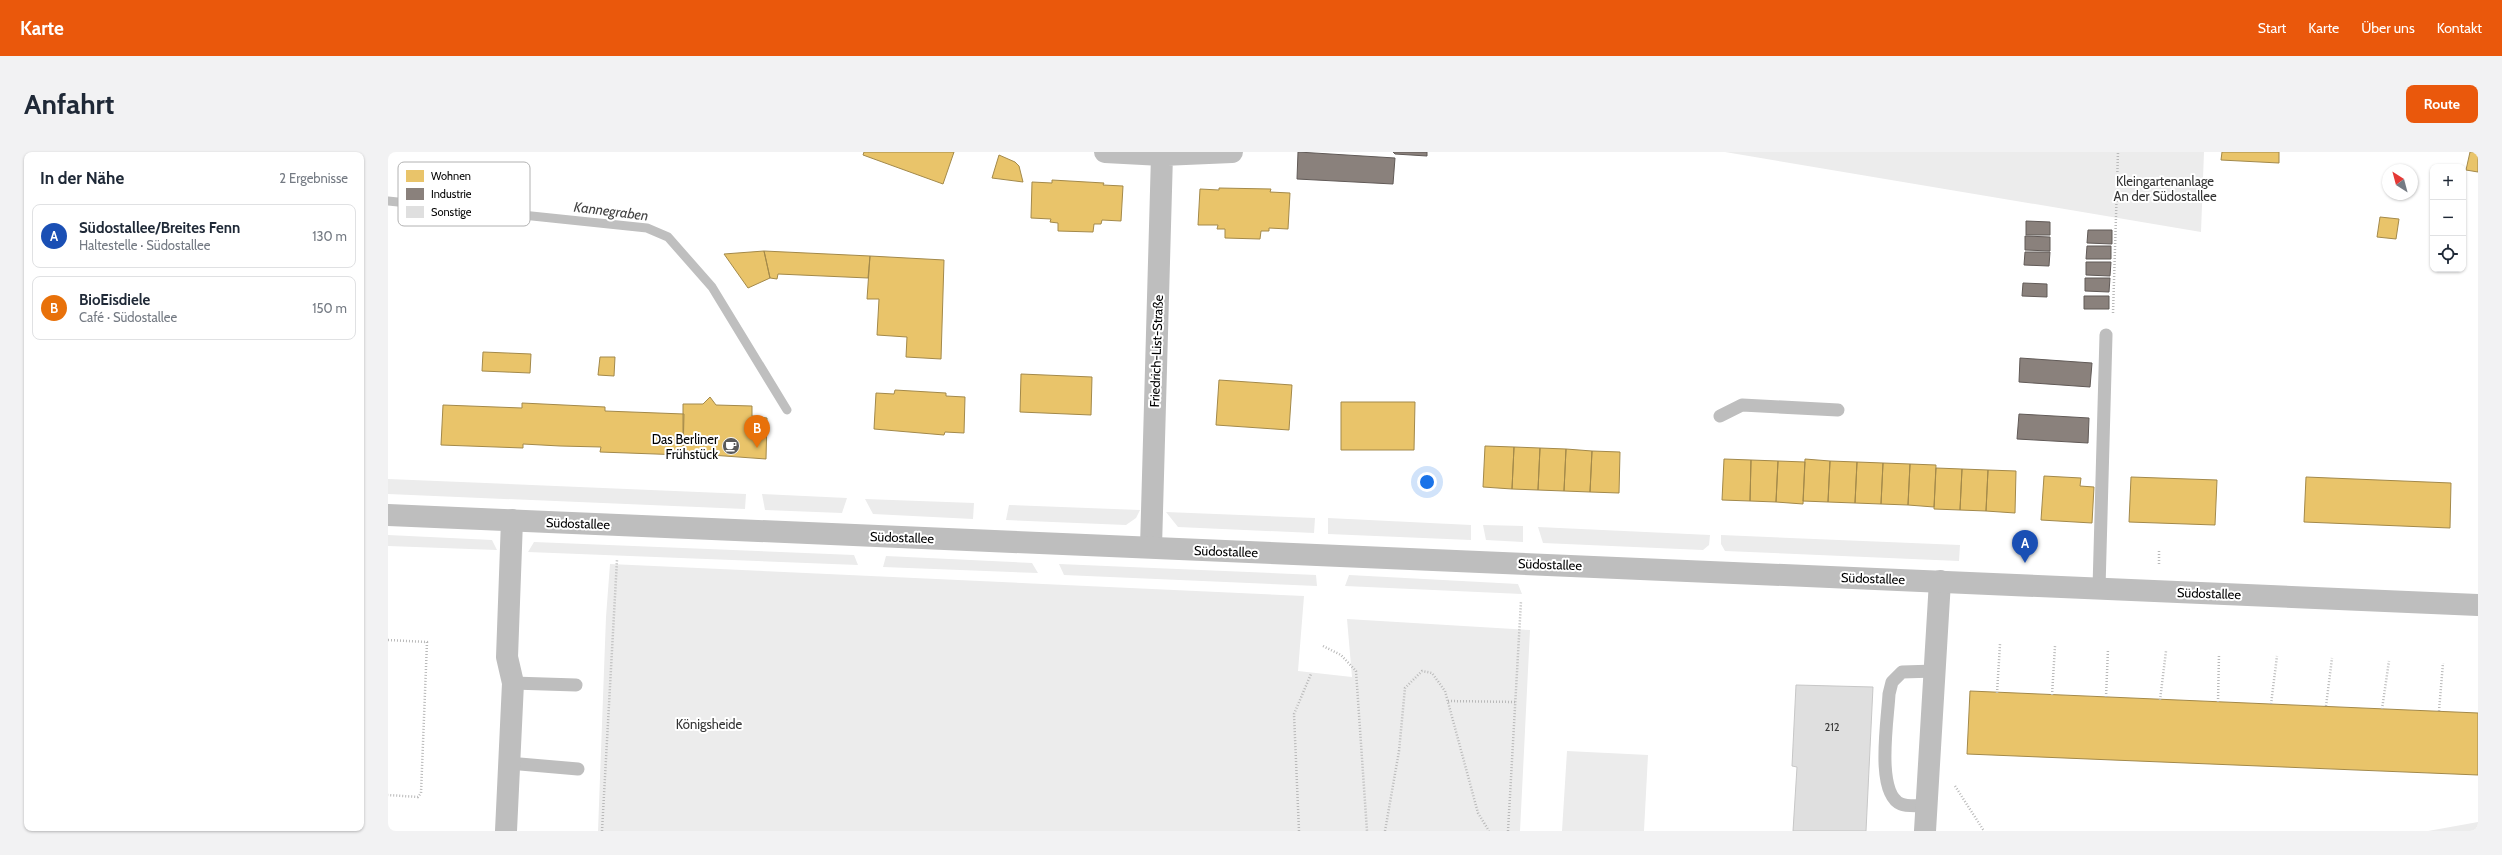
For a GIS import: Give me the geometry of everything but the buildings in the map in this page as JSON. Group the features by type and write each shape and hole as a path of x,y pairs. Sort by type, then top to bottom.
{"street":[{"path":"1105,152 1162,155 1232,152"},
{"name":"Friedrich-List-Straße","path":"1151,548 1162,155"},
{"name":"Südostallee","path":"388,515 2478,604"},
{"path":"506,831 508,763 513,683 507,657 512,520"},
{"path":"1925,831 1940,581"}],"lane":[{"path":"2099,588 2106,335"},
{"path":"1720,416 1742,405 1838,410"},
{"path":"1926,806 1902,804 1891,796 1885,774 1889,694 1892,682 1902,672 1935,671"},
{"path":"513,683 576,685"},
{"path":"508,763 578,769"}],"path":[{"path":"2106,335 2113,315 2118,152"},
{"path":"602,831 617,560"},
{"path":"1508,831 1521,601"},
{"path":"388,640 427,642 421,793 418,797 388,795"},
{"path":"1997,692 2000,644"},
{"path":"1323,646 1341,655 1356,671 1367,831"},
{"path":"2052,695 2055,646"},
{"path":"2106,697 2108,649"},
{"path":"2160,700 2166,651"},
{"path":"2218,702 2219,654"},
{"path":"2271,704 2278,656"},
{"path":"2326,706 2332,658"},
{"path":"2382,709 2389,661"},
{"path":"2440,711 2443,663"},
{"path":"1385,831 1399,751 1405,688 1422,671 1432,672 1439,680 1448,701 1478,813 1489,831"},
{"path":"1299,831 1294,714 1311,674"},
{"path":"1448,701 1516,702"},
{"path":"1929,747 1984,831"}],"green space":[{"name":"Kleingartenanlage An der Südostallee","path":"1725,152 2204,152 2201,232"},
{"path":"388,479 746,494 745,509 388,494"},
{"path":"762,494 847,498 842,513 765,510"},
{"path":"865,499 974,503 973,519 873,514"},
{"path":"1009,505 1140,510 1136,518 1126,525 1006,520"},
{"path":"1166,512 1315,518 1314,533 1178,527"},
{"path":"1328,518 1471,525 1471,540 1328,534"},
{"path":"1483,525 1523,526 1523,542 1486,540"},
{"path":"1538,527 1710,535 1709,545 1703,550 1543,543"},
{"path":"388,535 492,540 497,550 388,546"},
{"path":"1721,535 1960,545 1959,561 1725,551 1721,544"},
{"path":"534,542 854,555 858,565 528,552"},
{"path":"886,556 1032,563 1038,573 883,567"},
{"name":"Königsheide","path":"610,564 1304,596 1298,671 1352,677 1347,619 1530,630 1520,831 598,831 606,617"},
{"path":"1059,564 1316,575 1317,586 1064,575"},
{"path":"1349,575 1518,584 1522,594 1345,586"},
{"path":"1567,751 1648,755 1644,831 1562,831"},
{"path":"2478,822 2478,831 2428,831"}],"waterway":[{"name":"Kannegraben","path":"388,201 398,202"},
{"name":"Kannegraben","path":"530,216 647,228 668,237 712,287 787,410"}],"place":[{"name":"Das Berliner Frühstück","path":"731,446"},
{"name":"BioEisdiele","path":"757,448"},
{"name":"Südostallee/Breites Fenn","path":"2025,563"}]}
